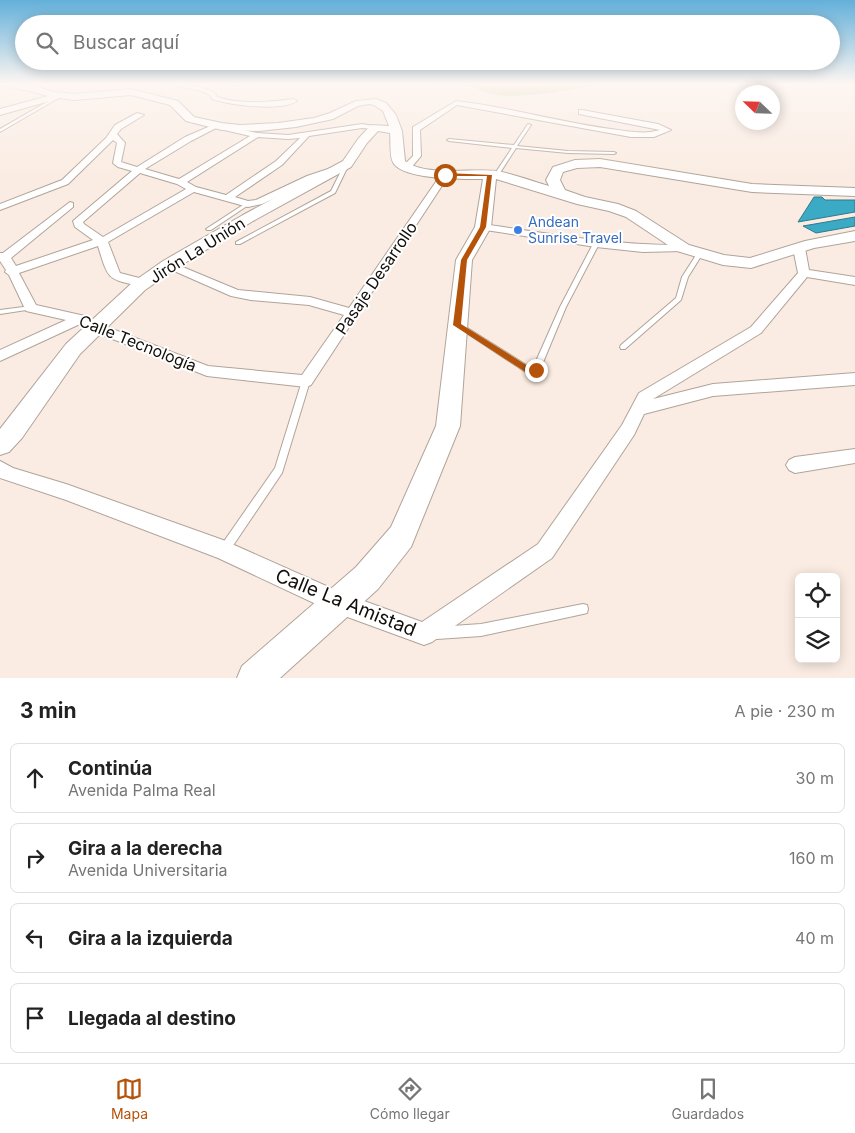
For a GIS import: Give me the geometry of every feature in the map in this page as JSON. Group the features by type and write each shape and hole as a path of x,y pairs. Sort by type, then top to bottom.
{"main road":[{"path":"182,115 189,119 215,126 266,127 327,118 334,115"},
{"path":"388,115 396,132 399,162 406,168 445,175 493,175 560,192 582,201 613,207 631,214 682,248 723,260 751,263 799,248 855,236"},
{"path":"375,127 396,132"},
{"name":"Jirón La Unión","path":"0,445 14,431 73,350 143,283 169,264 342,167 375,127"},
{"path":"560,192 552,180 558,170 575,164 600,163 752,188 855,192"},
{"path":"254,678 367,578 401,536 448,426 464,260 483,227 493,175"}],"street":[{"path":"0,206 65,182 113,135 121,124 140,115"},
{"path":"406,168 417,156 416,129 438,115"},
{"path":"517,115 593,129 639,135 664,133 667,130 658,126 596,115"},
{"path":"143,283 116,276 112,271 102,241 78,225 78,221 138,170 188,139 215,126 257,135 288,137 305,136 362,126 375,127"},
{"path":"113,135 120,142 117,163 180,182 193,189 229,197 248,204 259,202 310,178 342,167"},
{"path":"180,182 257,135"},
{"path":"229,197 269,173 290,154 305,136"},
{"name":"Pasaje Desarrollo","path":"306,381 445,175"},
{"path":"11,272 102,241 193,189"},
{"path":"31,308 11,272 7,260 2,257 70,205"},
{"path":"483,227 643,249 682,248"},
{"path":"799,248 804,273 855,281"},
{"path":"169,264 235,293 310,301 353,313"},
{"name":"Calle La Amistad","path":"0,470 66,492 223,550 339,603 424,634 545,551 628,430 644,397 756,330 804,273"},
{"name":"Calle Tecnología","path":"31,308 80,319 96,328 207,370 306,381"},
{"path":"0,356 80,319"},
{"path":"638,409 713,390 855,379"},
{"path":"795,465 855,456"}],"lane":[{"path":"0,131 29,115"},
{"path":"493,175 529,125"},
{"path":"449,140 514,147 614,153"},
{"path":"238,244 334,192 342,167"},
{"path":"209,229 248,204"},
{"path":"457,325 530,371 536,370 563,307 596,244"},
{"path":"622,347 679,299 685,277 700,253"},
{"path":"0,312 31,308"},
{"path":"223,550 279,470 306,381"},
{"path":"424,634 480,630 583,609"}],"water":[{"path":"814,197 822,197 825,200 855,200 855,212 798,222"},
{"path":"855,217 855,226 816,233 803,226"}],"place":[{"name":"Andean Sunrise Travel","path":"518,230"}],"route":[{"path":"445,175 490,175 483,227 464,260 457,325 530,371 536,370"}]}
